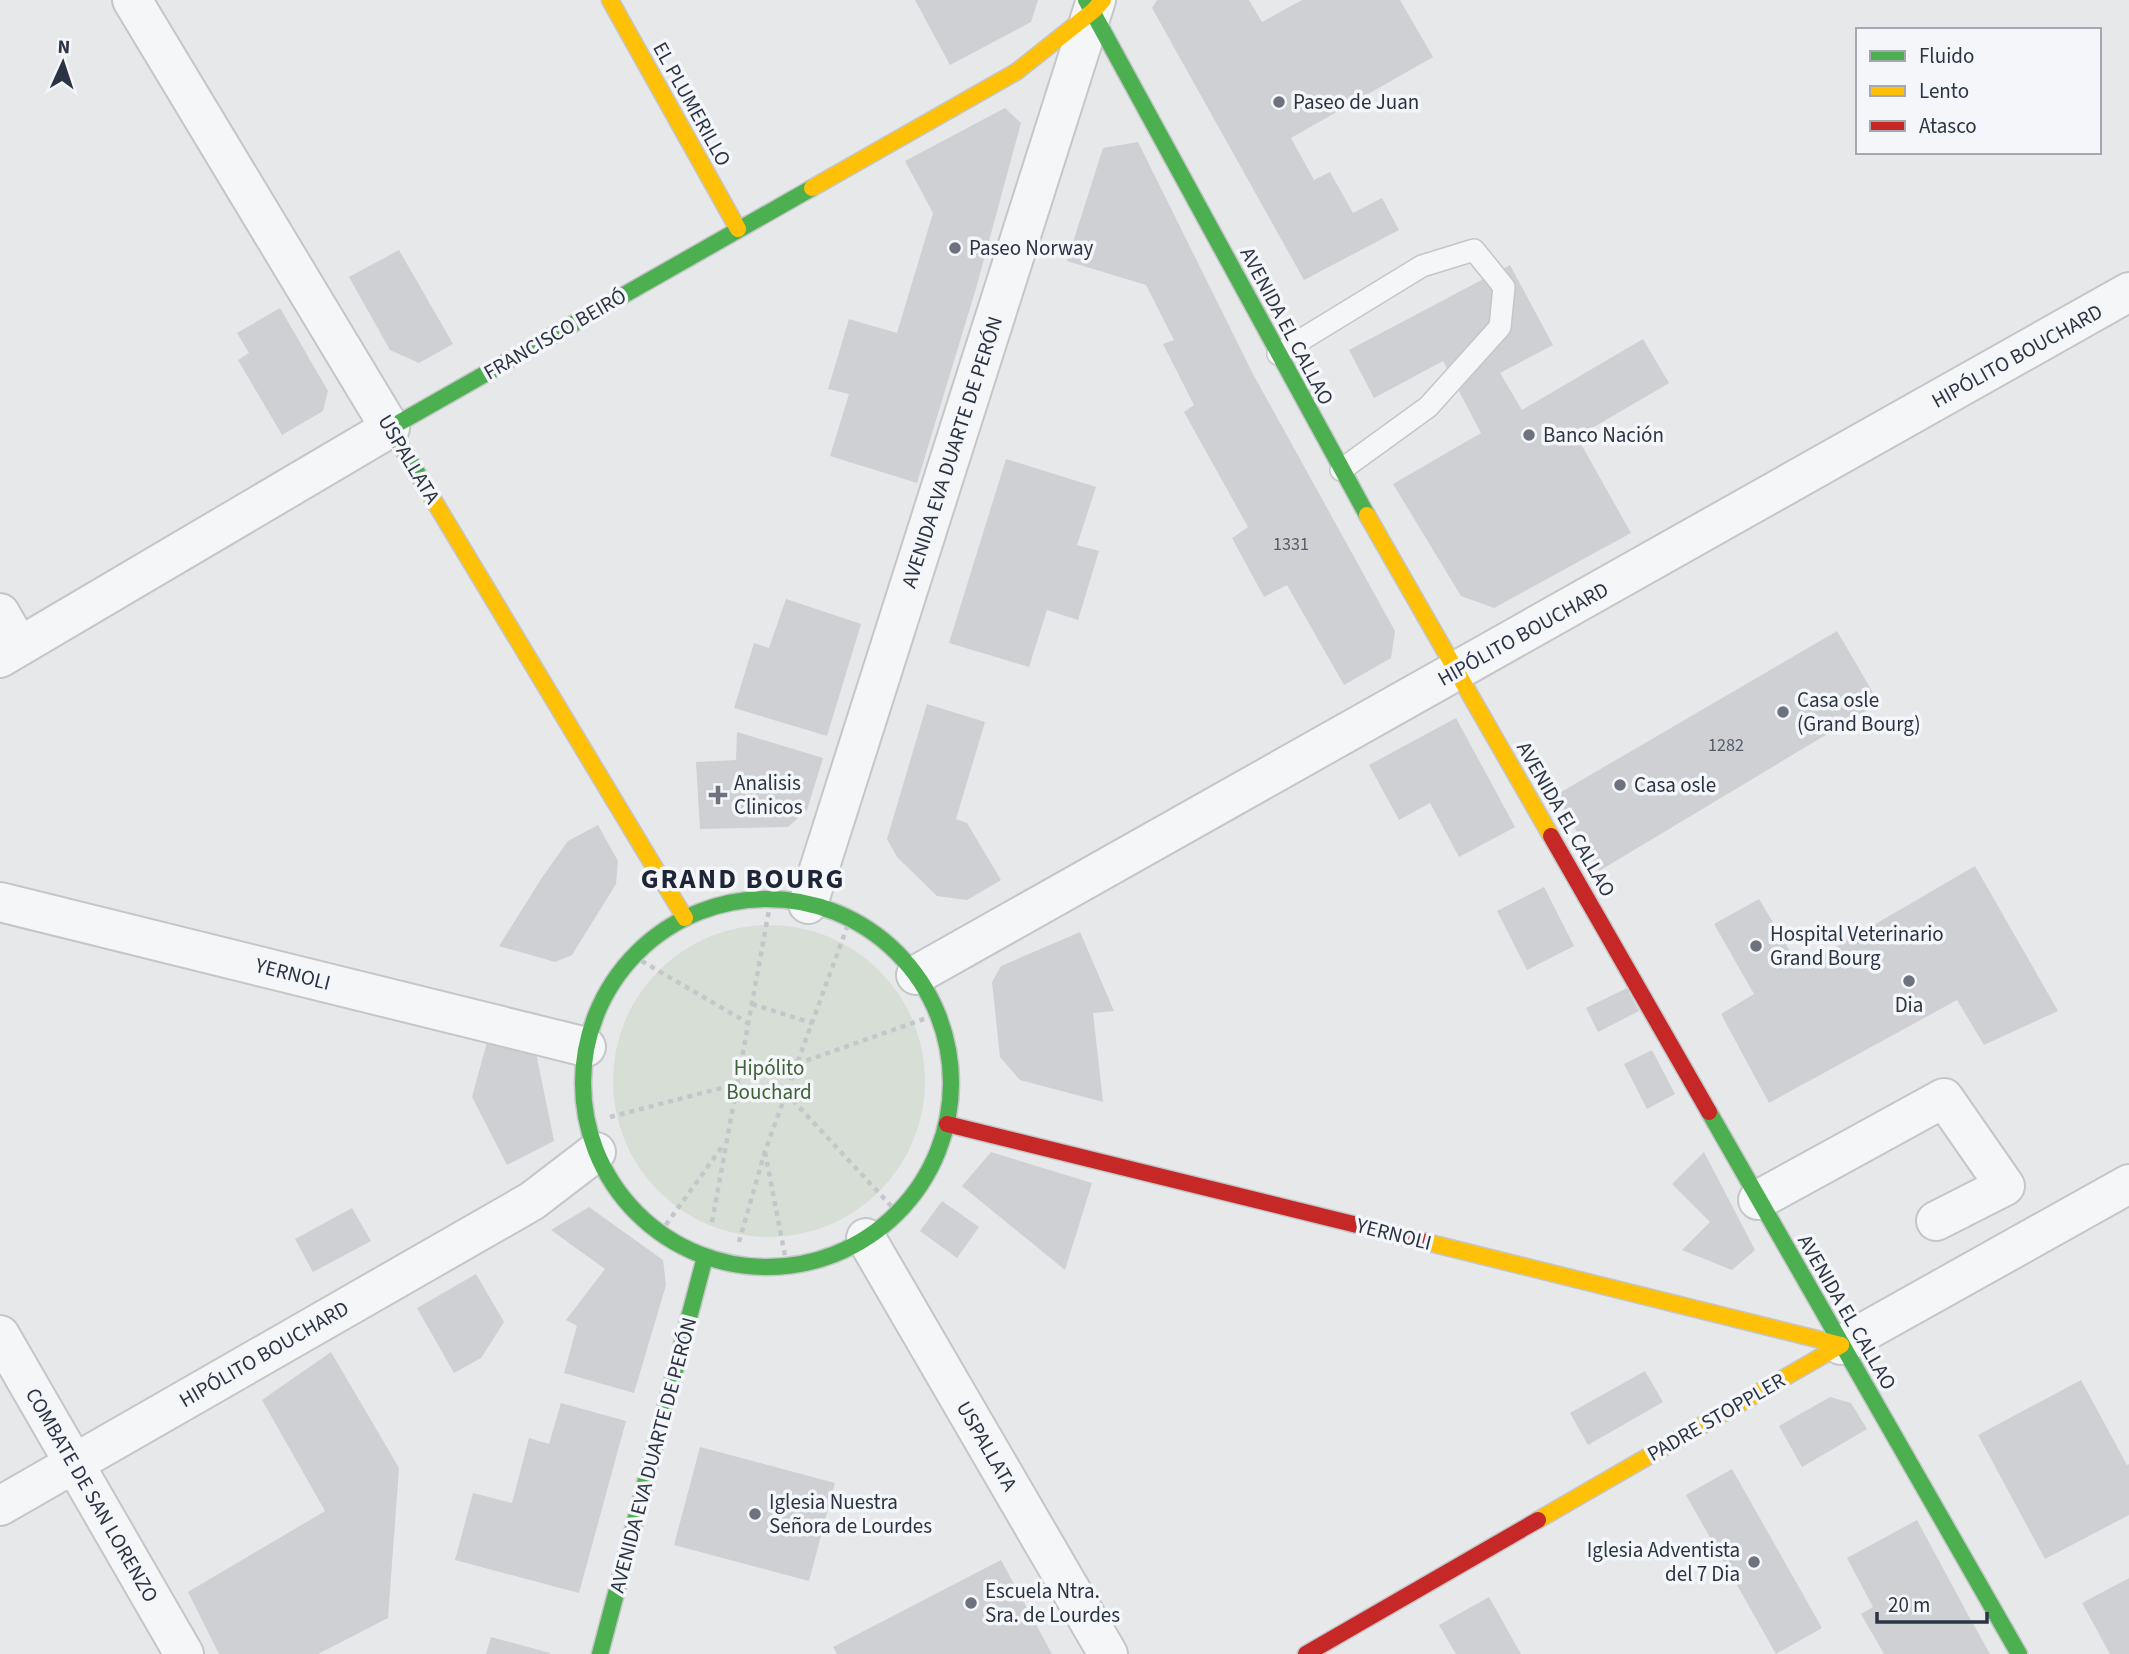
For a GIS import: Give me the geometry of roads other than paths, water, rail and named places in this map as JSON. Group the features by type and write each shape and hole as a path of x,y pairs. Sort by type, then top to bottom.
{"street":[{"name":"USPALLATA","path":"132,0 685,918"},
{"name":"EL PLUMERILLO","path":"610,0 738,229"},
{"name":"FRANCISCO BEIRÓ","path":"10,652 390,428 1016,72 1094,3"},
{"name":"AVENIDA EL CALLAO","path":"1094,3 1341,470 2019,1654"},
{"name":"AVENIDA EVA DUARTE DE PERÓN","path":"808,904 1094,3"},
{"name":"HIPÓLITO BOUCHARD","path":"916,975 2129,292"},
{"path":"0,613 10,652"},
{"path":"771,899 808,904 850,919 886,943 916,975 938,1014 949,1050 952,1087 947,1124 936,1157 920,1187 898,1213 866,1238 828,1257 788,1266 732,1264 705,1257 660,1233 622,1197 591,1138 583,1085 586,1046 596,1013 612,983 633,956 657,935 685,918 727,904 771,899"},
{"name":"YERNOLI","path":"0,902 586,1046"},
{"path":"1758,1200 1944,1098 2005,1186 1936,1221"},
{"name":"YERNOLI","path":"947,1124 1841,1345"},
{"name":"HIPÓLITO BOUCHARD","path":"0,1506 532,1201 591,1138"},
{"name":"PADRE STOPPLER","path":"1306,1654 1841,1345 2129,1184"},
{"name":"USPALLATA","path":"866,1238 1108,1654"},
{"name":"AVENIDA EVA DUARTE DE PERÓN","path":"600,1654 705,1257"},
{"name":"COMBATE DE SAN LORENZO","path":"0,1335 184,1654"}],"lane":[{"path":"1278,354 1422,267 1474,250 1504,287 1500,327 1428,407 1341,470"}],"place":[{"name":"Paseo de Juan","path":"1279,102"},
{"name":"Paseo Norway","path":"955,248"},
{"name":"Banco Nación","path":"1529,435"},
{"name":"Casa osle (Grand Bourg)","path":"1783,712"},
{"name":"Casa osle","path":"1620,785"},
{"name":"Analisis Clinicos","path":"718,795"},
{"name":"Hospital Veterinario Grand Bourg","path":"1756,946"},
{"name":"Dia","path":"1909,981"},
{"name":"Iglesia Nuestra Señora de Lourdes","path":"755,1514"},
{"name":"Iglesia Adventista del 7 Dia","path":"1754,1562"},
{"name":"Escuela Ntra. Sra. de Lourdes","path":"971,1603"}],"district":[{"name":"GRAND BOURG","path":"743,878"}],"park label":[{"name":"Hipólito Bouchard","path":"769,1080"}]}
